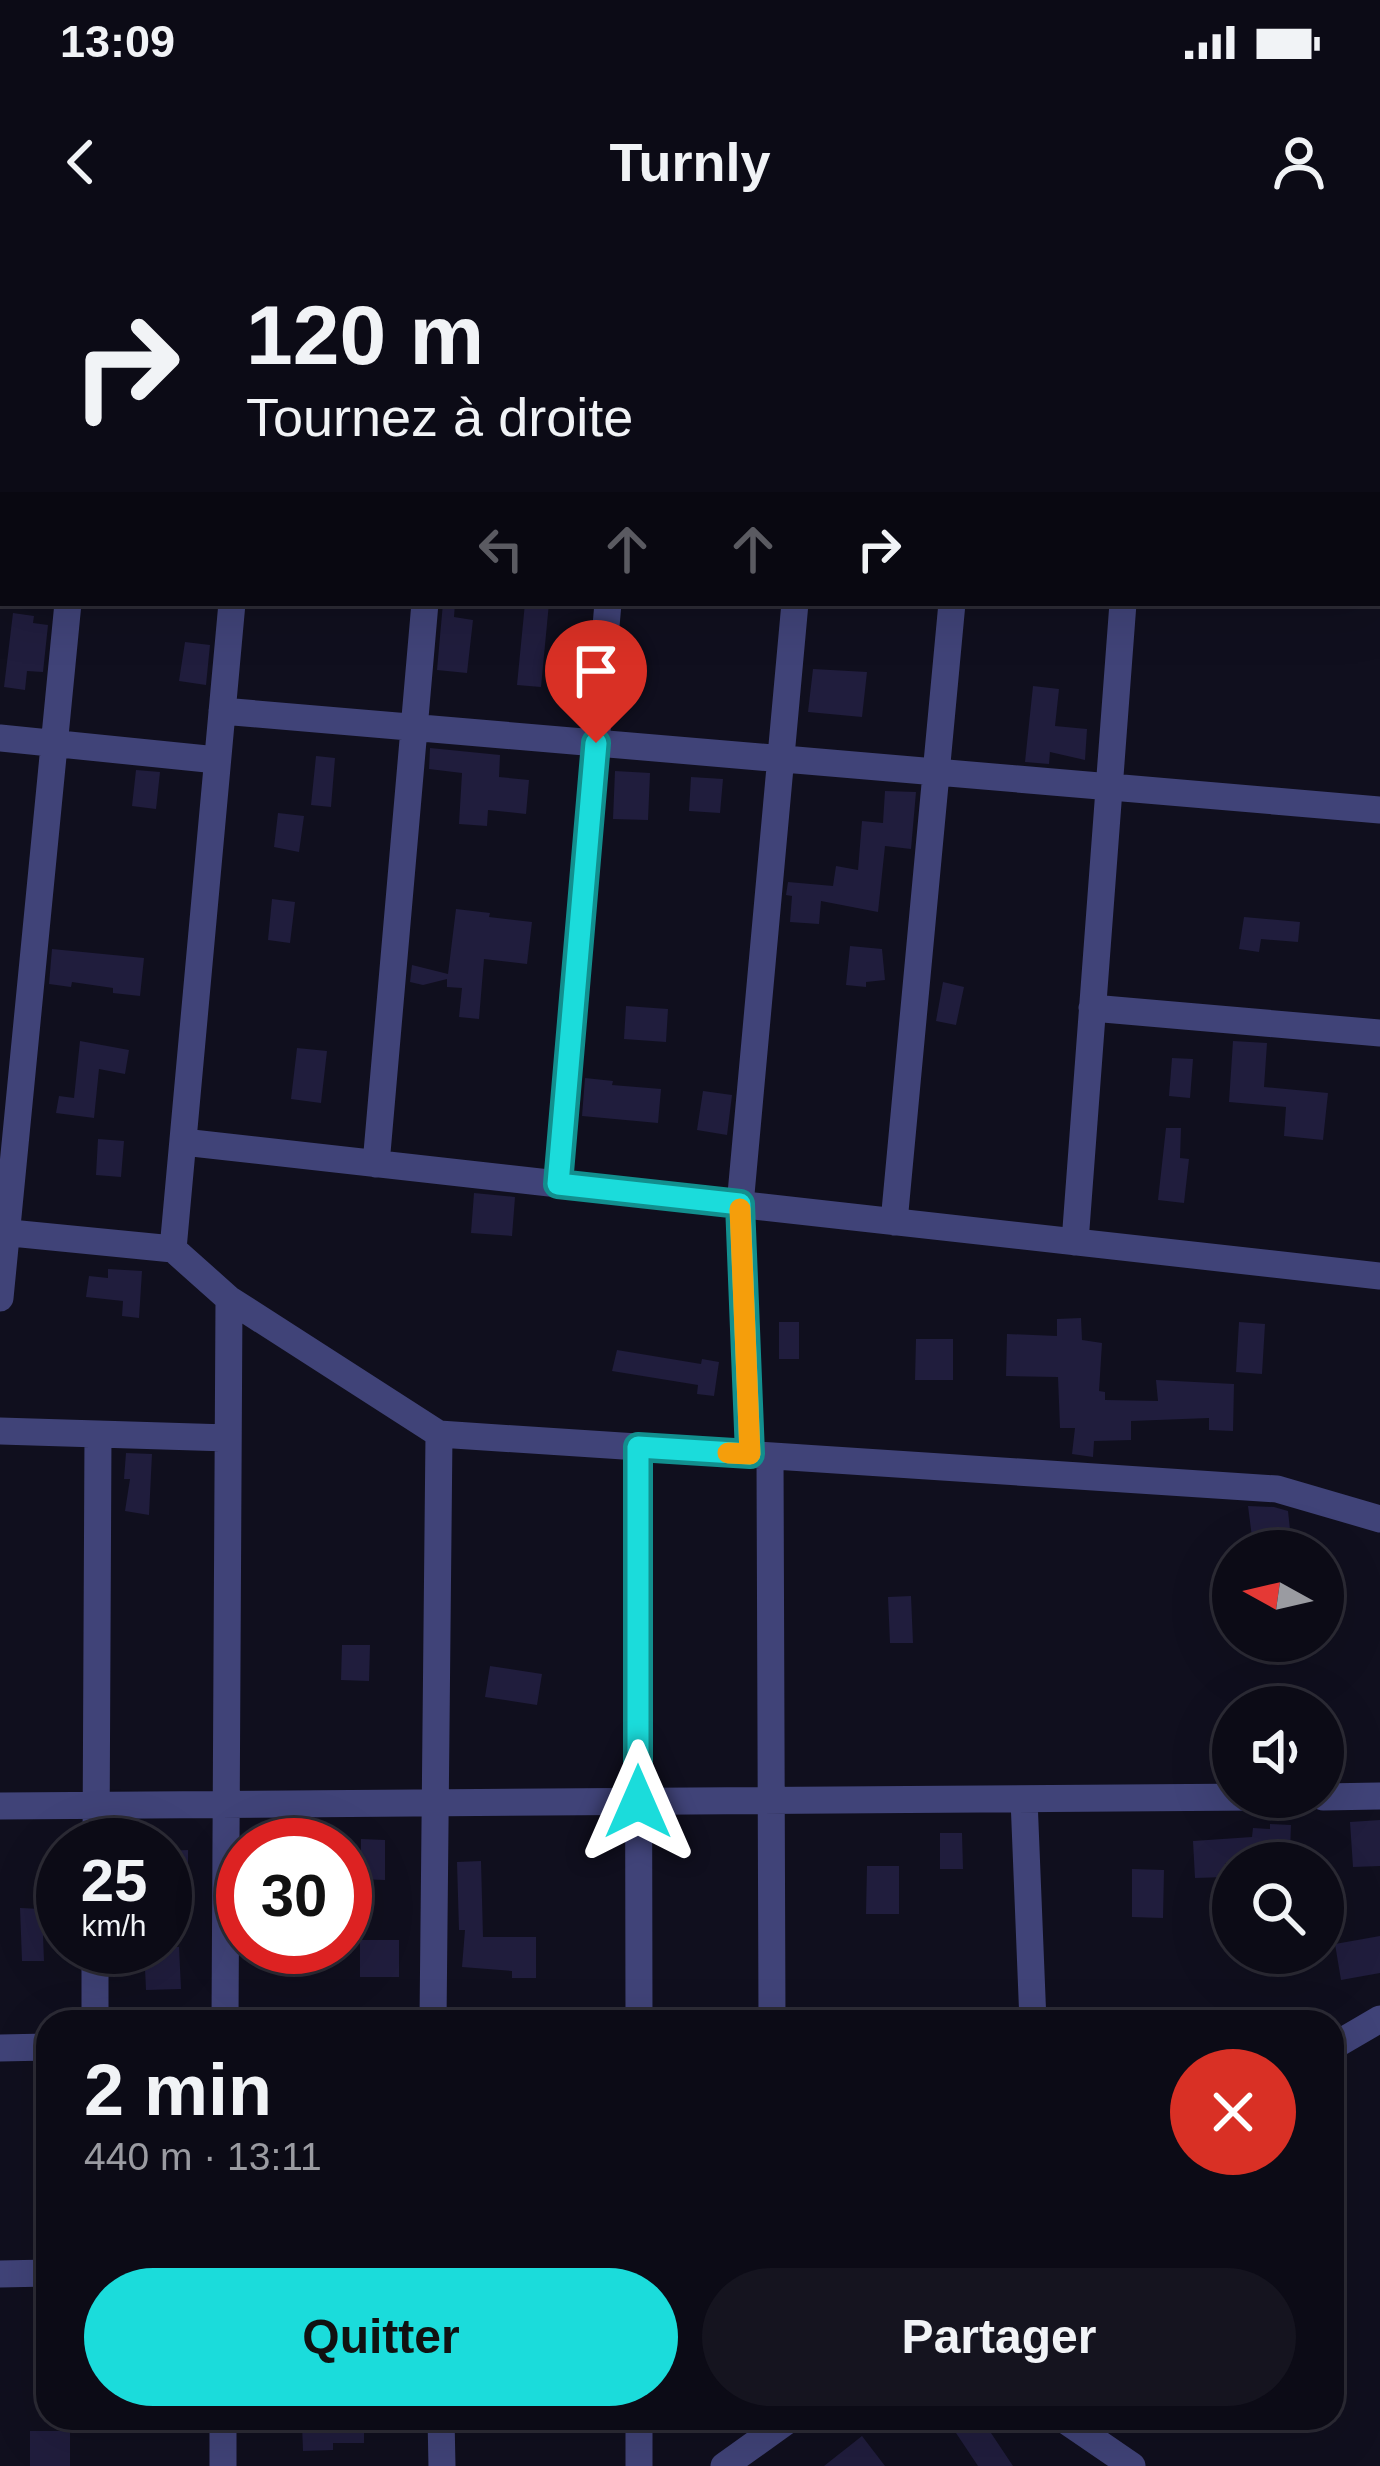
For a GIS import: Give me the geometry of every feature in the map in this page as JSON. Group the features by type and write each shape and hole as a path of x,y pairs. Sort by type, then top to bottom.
{"street":[{"path":"0,1298 68,606"},
{"path":"173,1249 232,606"},
{"path":"376,1164 425,606"},
{"path":"558,1184 608,606"},
{"path":"772,2010 760,1455 740,1204 795,606"},
{"path":"894,1222 952,606"},
{"path":"1075,1242 1123,606"},
{"path":"222,711 1380,810"},
{"path":"0,739 218,760"},
{"path":"1093,1008 1380,1033"},
{"path":"183,1142 1380,1276"},
{"path":"3,1233 173,1249 229,1299 440,1434 1277,1489 1380,1519"},
{"path":"225,2010 229,1299"},
{"path":"0,1431 228,1438"},
{"path":"96,1818 98,1434"},
{"path":"434,2010 440,1434"},
{"path":"638,1447 639,2010"},
{"path":"1344,1796 1379,1796"},
{"path":"0,1806 1212,1797"},
{"path":"1024,1798 1033,2010"},
{"path":"95,1974 95,2010"},
{"path":"1344,2040 1380,2019"},
{"path":"0,2048 36,2047"},
{"path":"0,2274 36,2273"},
{"path":"223,2430 223,2466"},
{"path":"441,2430 442,2466"},
{"path":"639,2430 639,2466"},
{"path":"724,2466 770,2430"},
{"path":"1080,2430 1132,2466"}],"building":[{"path":"443,606 455,606 454,617 473,620 467,673 437,670"},
{"path":"525,606 549,606 541,687 517,685"},
{"path":"13,613 34,616 33,623 48,625 43,672 27,671 25,690 4,687"},
{"path":"185,642 210,645 206,685 179,681"},
{"path":"813,669 867,672 862,717 808,712"},
{"path":"1033,686 1059,689 1055,726 1087,729 1085,760 1050,752 1049,764 1025,762"},
{"path":"430,748 500,755 499,777 529,780 526,814 488,810 487,826 459,824 462,773 429,769"},
{"path":"316,756 335,758 331,807 311,805"},
{"path":"136,770 160,772 156,809 132,806"},
{"path":"615,771 650,773 648,820 613,819"},
{"path":"691,777 723,779 720,813 689,811"},
{"path":"885,791 916,792 911,849 885,846 878,912 821,901 819,924 790,922 788,882 833,886 836,866 858,870 862,821 883,823"},
{"path":"278,813 304,816 299,852 274,847"},
{"path":"272,899 295,902 290,943 268,940"},
{"path":"456,909 532,922 527,964 484,959 479,1019 459,1017 462,988 447,987 447,979 423,985 410,982 412,965 448,974"},
{"path":"1244,917 1300,922 1298,942 1261,939 1259,952 1239,949"},
{"path":"850,946 882,949 885,980 866,982 866,987 846,985"},
{"path":"52,949 144,958 140,996 72,982 71,987 49,984"},
{"path":"943,982 964,987 956,1025 936,1021"},
{"path":"626,1006 668,1009 666,1042 624,1039"},
{"path":"80,1041 129,1050 125,1074 99,1069 94,1118 56,1113 59,1096 74,1098"},
{"path":"1233,1041 1267,1043 1264,1087 1328,1093 1323,1140 1284,1136 1286,1107 1229,1102"},
{"path":"297,1048 327,1051 321,1103 291,1099"},
{"path":"1172,1058 1193,1059 1190,1098 1169,1096"},
{"path":"585,1078 661,1089 658,1123 582,1116"},
{"path":"703,1091 732,1095 727,1135 697,1130"},
{"path":"1166,1128 1181,1128 1180,1158 1189,1159 1184,1203 1158,1200"},
{"path":"98,1139 124,1141 121,1177 96,1175"},
{"path":"474,1193 515,1197 512,1236 471,1233"},
{"path":"108,1269 142,1271 139,1318 122,1316 123,1301 86,1297 89,1276 108,1278"},
{"path":"1081,1318 1082,1340 1102,1343 1099,1391 1105,1392 1105,1400 1158,1401 1156,1380 1234,1384 1233,1431 1209,1430 1209,1418 1131,1421 1131,1440 1094,1441 1093,1457 1072,1454 1075,1428 1060,1428 1058,1377 1006,1376 1007,1334 1057,1336 1057,1319"},
{"path":"779,1322 799,1322 799,1359 779,1359"},
{"path":"1239,1322 1265,1324 1262,1374 1236,1372"},
{"path":"916,1339 953,1339 953,1380 915,1380"},
{"path":"617,1350 701,1364 702,1359 719,1362 714,1396 697,1394 698,1385 612,1371"},
{"path":"126,1453 152,1454 149,1515 125,1511 130,1479 124,1479"},
{"path":"1248,1506 1288,1511 1290,1530 1251,1530"},
{"path":"911,1596 913,1643 890,1643 888,1597"},
{"path":"342,1645 370,1645 369,1681 341,1680"},
{"path":"490,1666 542,1674 537,1705 485,1697"},
{"path":"1380,1820 1380,1866 1353,1867 1350,1822"},
{"path":"1270,1824 1291,1825 1290,1842 1212,1842 1212,1877 1195,1878 1193,1841 1252,1837 1253,1828 1270,1829"},
{"path":"940,1833 962,1833 963,1869 940,1869"},
{"path":"372,1839 385,1840 385,1880 372,1879"},
{"path":"481,1861 483,1937 536,1937 536,1978 462,1967 465,1930 459,1930 457,1862"},
{"path":"867,1866 899,1866 899,1914 866,1914"},
{"path":"1132,1869 1164,1870 1163,1918 1132,1917"},
{"path":"20,1908 36,1909 36,1961 22,1961"},
{"path":"1380,1936 1380,1973 1341,1980 1344,1942"},
{"path":"372,1940 399,1940 399,1977 360,1977 372,1974"},
{"path":"145,1974 180,1974 181,1989 146,1990"},
{"path":"302,2430 364,2430 364,2443 333,2443 333,2450 303,2451"},
{"path":"954,2430 989,2430 1013,2466 978,2466"},
{"path":"30,2431 70,2431 70,2466 30,2466"},
{"path":"862,2436 885,2466 824,2466"}],"slow traffic":[{"path":"728,1453 750,1454 740,1209"}],"route":[{"path":"596,743 558,1184 740,1204 747,1371 750,1454 638,1447 638,1802"}]}
